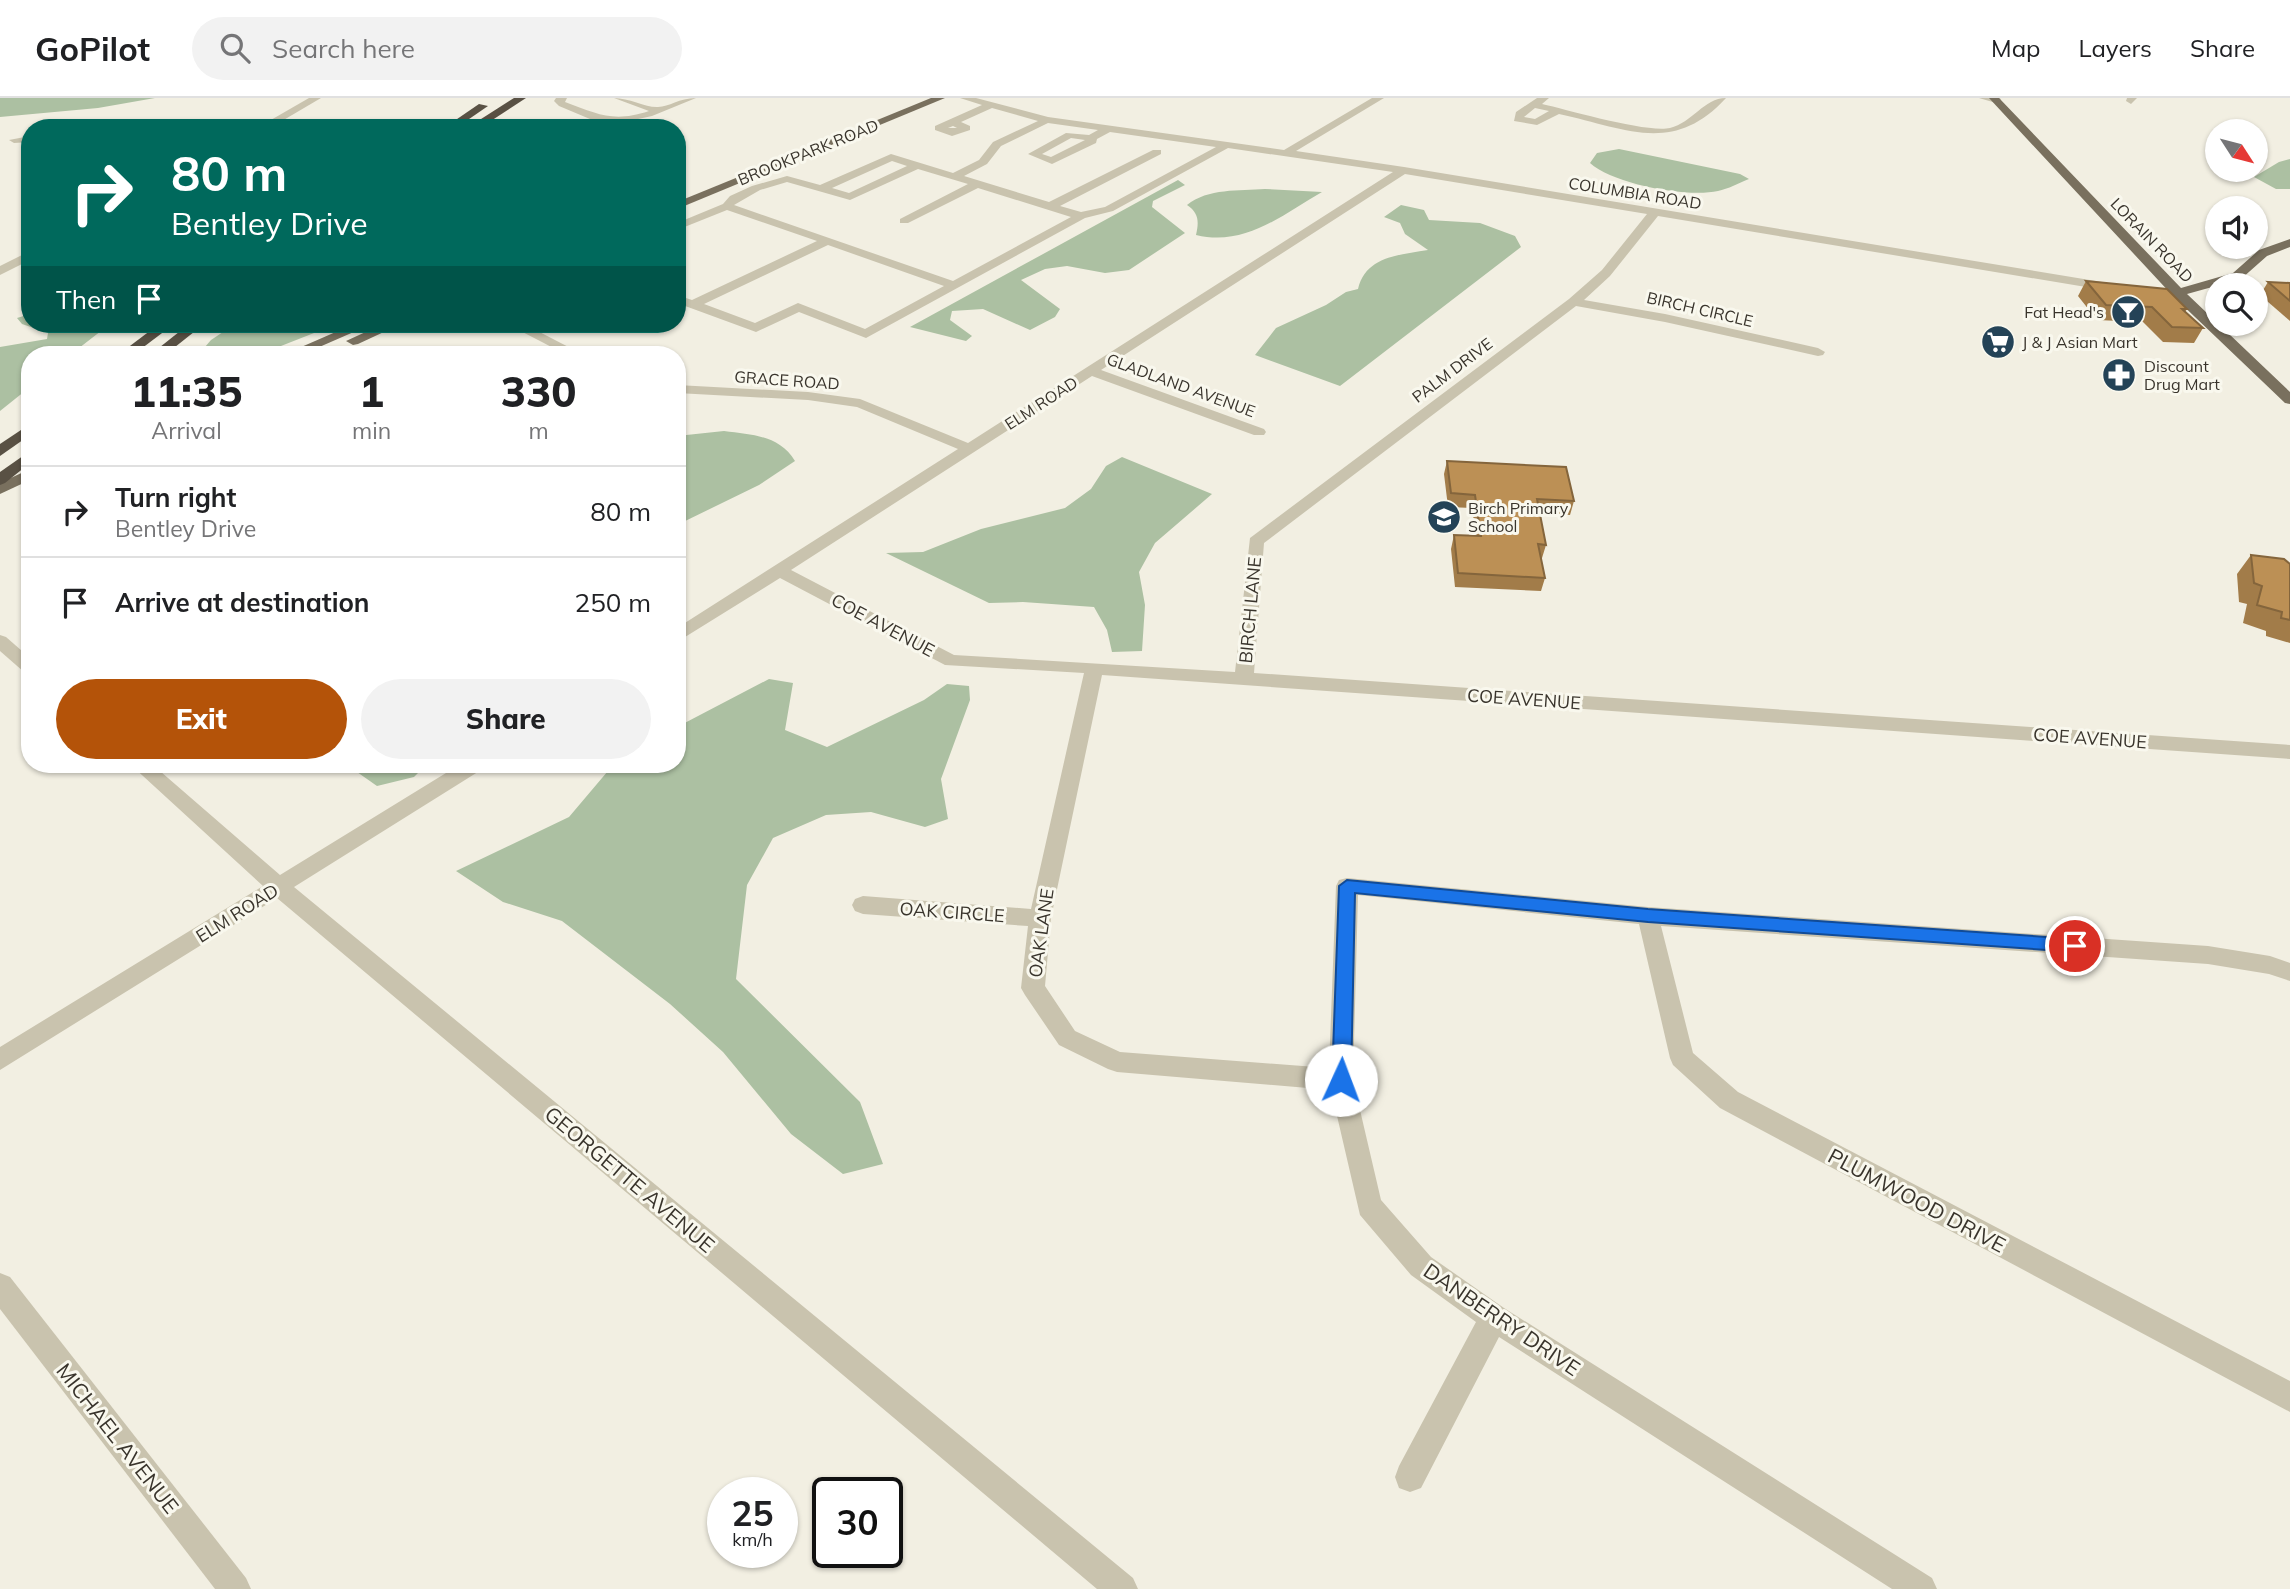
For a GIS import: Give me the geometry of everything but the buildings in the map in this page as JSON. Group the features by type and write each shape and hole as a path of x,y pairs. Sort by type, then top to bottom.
{"highway":[{"path":"463,119 497,98"},
{"path":"487,119 521,98"},
{"path":"137,346 155,333"},
{"path":"169,346 185,333"},
{"path":"0,451 21,435"},
{"path":"0,480 21,462"}],"main road":[{"name":"BROOKPARK ROAD","path":"686,192 920,98"},
{"name":"BROOKPARK ROAD","path":"686,202 940,98"},
{"name":"LORAIN ROAD","path":"1991,99 2178,293 2290,400"},
{"path":"2178,293 2237,276 2263,253 2290,243"},
{"path":"312,346 343,333"},
{"path":"341,346 372,333"},
{"path":"0,489 21,478"},
{"path":"0,504 21,494"}],"street":[{"path":"278,119 316,98"},
{"path":"562,98 559,101 562,104 601,119"},
{"path":"618,98 656,110"},
{"path":"622,119 691,98"},
{"name":"COLUMBIA ROAD","path":"965,98 1047,120 1404,170 2122,289"},
{"path":"1288,152 1379,98"},
{"path":"1544,98 1520,114 1518,119 1537,122 1558,110"},
{"path":"1534,105 1656,132 1674,132 1686,127 1721,98"},
{"path":"954,122 991,106"},
{"path":"957,175 983,162 997,144 1047,120"},
{"path":"1091,138 1108,130"},
{"path":"13,140 21,140"},
{"path":"686,303 756,328 798,307 866,334 1081,216 1109,209 1228,144"},
{"path":"1052,205 1157,152"},
{"path":"821,188 891,157 957,175 977,184 1081,216"},
{"path":"686,223 727,206 734,198 775,181 787,179 850,197 919,164"},
{"name":"ELM ROAD","path":"686,630 1404,170"},
{"path":"904,221 977,184"},
{"path":"727,206 953,285"},
{"name":"PALM DRIVE","path":"1256,541 1574,302 1606,272 1655,212"},
{"path":"692,305 827,241"},
{"path":"0,271 21,260"},
{"path":"2162,294 2178,293"},
{"name":"BIRCH CIRCLE","path":"1574,302 1665,318 1818,352"},
{"path":"532,333 559,346"},
{"name":"GLADLAND AVENUE","path":"1091,371 1259,432"},
{"name":"GRACE ROAD","path":"686,389 808,396 860,403 970,449"},
{"name":"BIRCH LANE","path":"1244,680 1256,541"},
{"name":"COE AVENUE","path":"780,571 951,661 1094,668 2290,752"},
{"path":"0,641 21,659"},
{"name":"OAK LANE","path":"1094,668 1040,918 1032,988 1067,1038 1117,1062 1341,1080"},
{"name":"GEORGETTE AVENUE","path":"150,773 279,887 1122,1589"},
{"name":"ELM ROAD","path":"0,1060 461,773"},
{"name":"DANBERRY DRIVE","path":"1648,916 1347,886 1341,1080 1369,1206 1421,1266 1493,1318 1921,1589"},
{"name":"OAK CIRCLE","path":"863,905 1040,918"},
{"path":"1648,916 2208,955 2270,965 2290,972"},
{"name":"PLUMWOOD DRIVE","path":"1648,916 1682,1058 1730,1100 2290,1397"},
{"name":"MICHAEL AVENUE","path":"0,1287 235,1589"},
{"path":"1410,1477 1493,1318"}],"green space":[{"path":"0,98 155,98 98,108 0,117"},
{"path":"1619,149 1740,174 1749,179 1718,191 1688,193 1632,183 1601,171 1590,163 1597,153"},
{"path":"2290,159 2290,189 2276,189 2263,182 2268,182 2268,169"},
{"path":"1178,180 1185,185 1153,201 1152,207 1185,233 1129,270 1105,273 1067,266 1045,269 1021,280 1060,309 1055,317 1030,330 983,309 952,311 950,320 972,336 966,341 910,327"},
{"path":"1265,189 1322,192 1277,219 1247,233 1214,238 1196,235 1197,218 1187,205 1214,193"},
{"path":"1401,205 1424,210 1429,220 1480,223 1515,236 1521,247 1340,386 1255,355 1276,328 1326,305 1346,292 1358,289 1362,278 1376,263 1395,256 1428,250 1405,234 1400,223 1384,217"},
{"path":"48,333 98,333 82,346 21,346 21,394 0,411 0,347 47,339"},
{"path":"222,333 314,333 281,346 206,346"},
{"path":"724,431 755,435 781,446 795,461 759,485 686,521 686,435"},
{"path":"1122,457 1212,494 1155,543 1139,572 1145,605 1142,651 1112,652 1107,630 1094,607 1023,602 989,603 886,553 923,552 981,529 1065,508 1091,489 1106,466"},
{"path":"769,679 793,683 785,730 827,747 924,700 947,684 969,686 970,700 941,779 948,819 925,827 871,812 826,815 773,838 747,885 736,979 860,1102 883,1164 843,1174 791,1134 723,1052 670,1004 562,921 503,902 456,871 569,817 606,773 686,773 686,722"},
{"path":"358,773 418,773 414,777 377,786"}],"place":[{"name":"Fat Head's","path":"2128,312"},
{"name":"J & J Asian Mart","path":"1998,342"},
{"name":"Discount Drug Mart","path":"2119,375"},
{"name":"Birch Primary School","path":"1444,517"}],"route":[{"path":"1341,1080 1347,886 1648,916 2075,946"}]}
